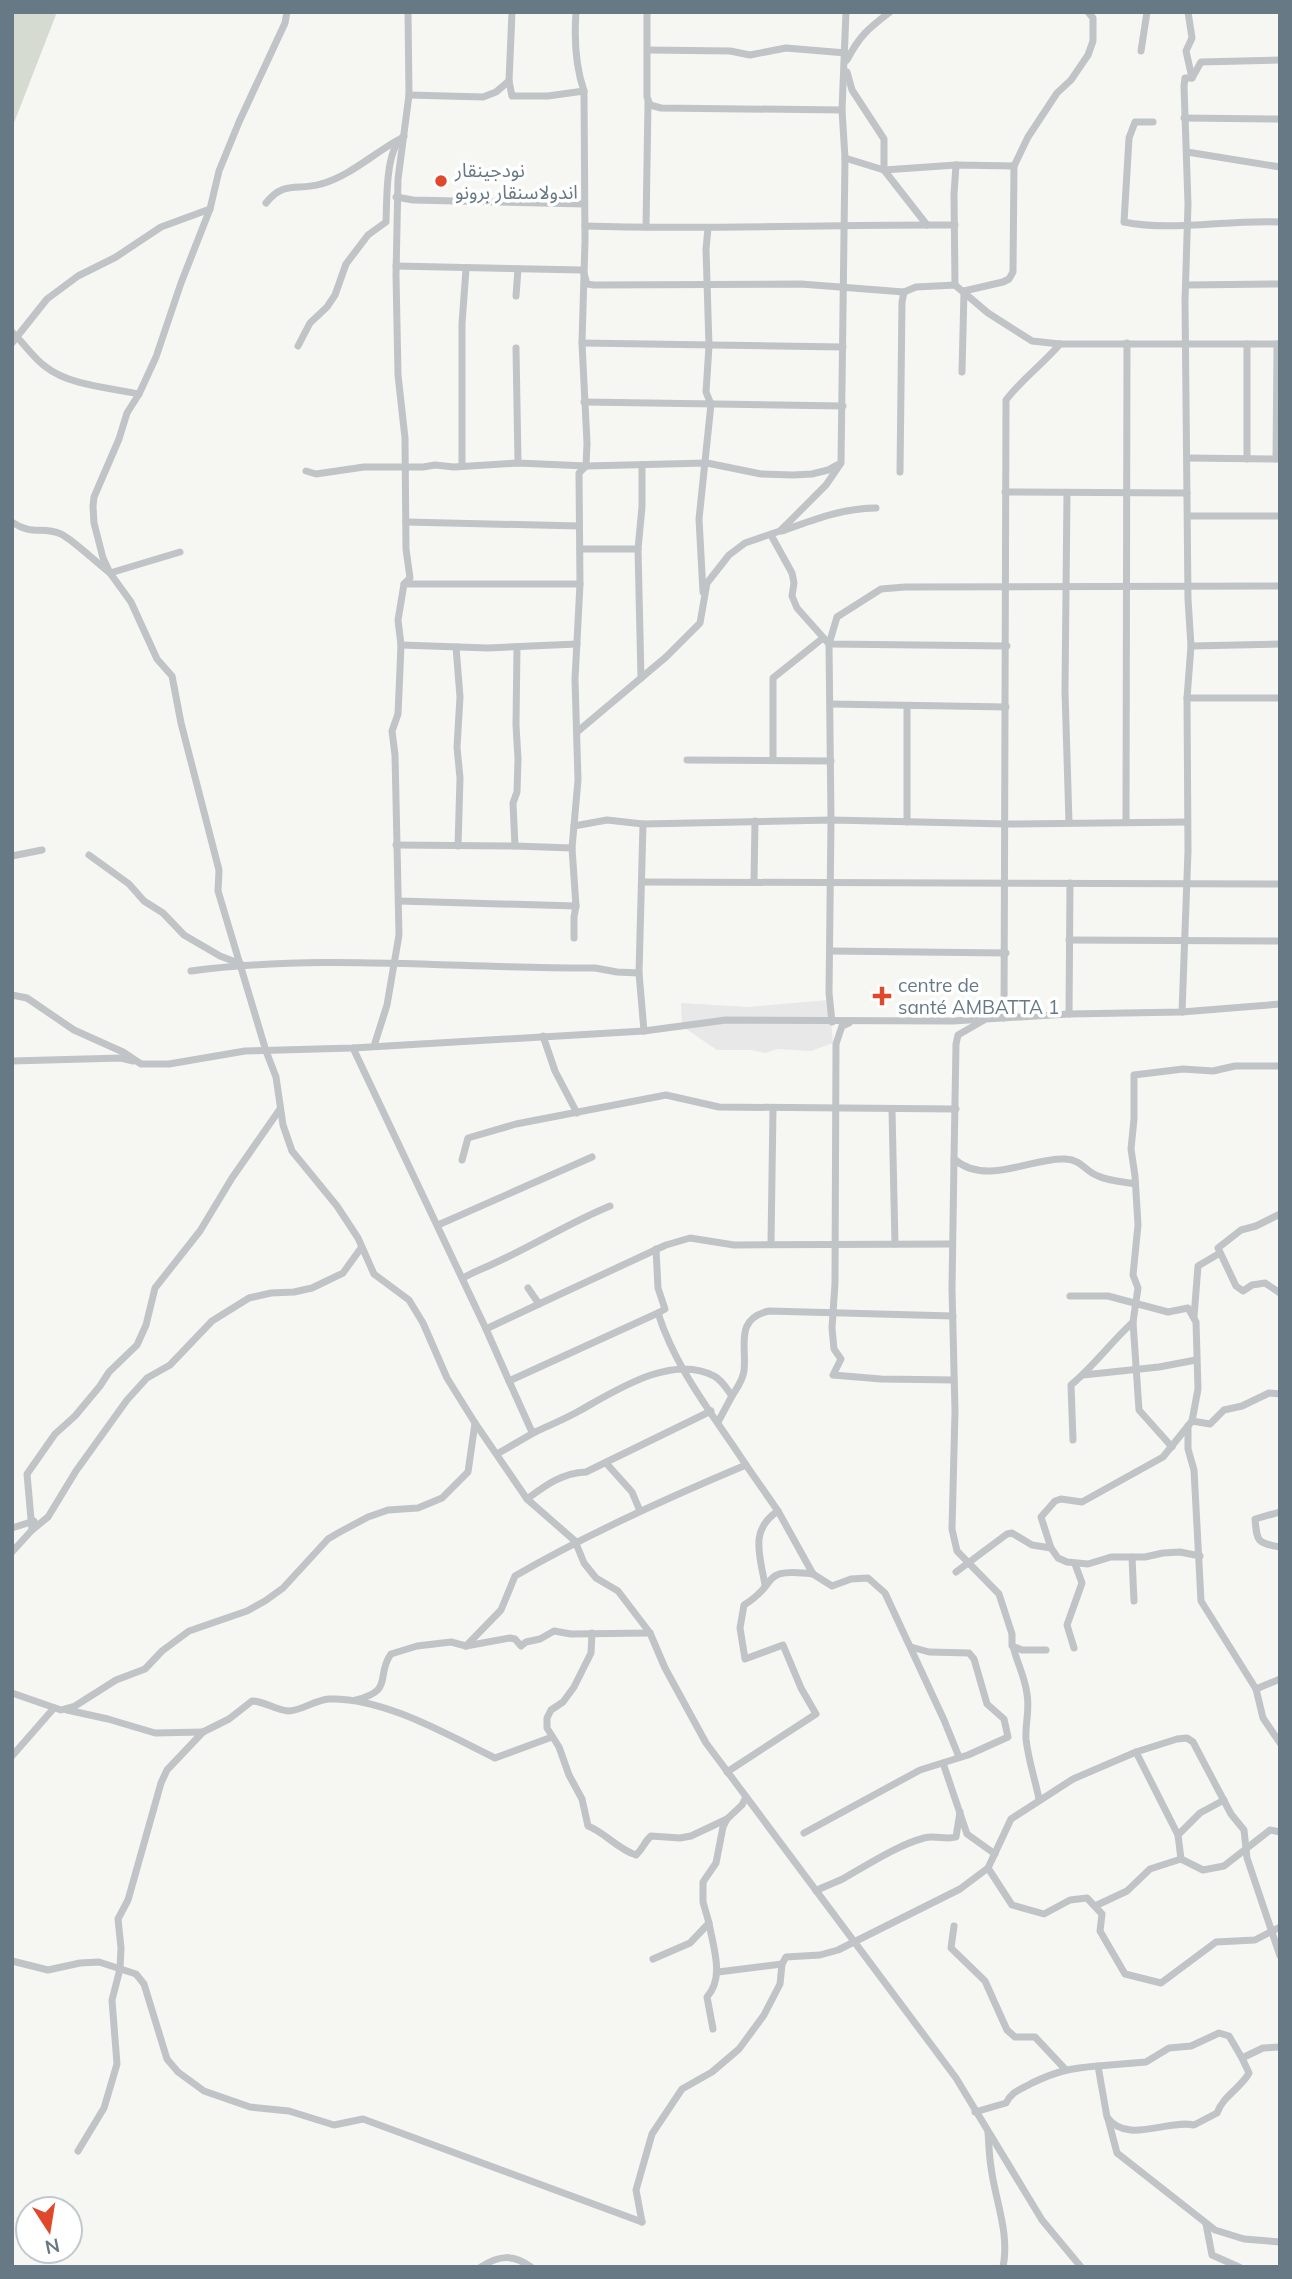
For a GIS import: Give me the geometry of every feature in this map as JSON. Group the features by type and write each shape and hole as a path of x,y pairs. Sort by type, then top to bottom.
{"street":[{"path":"287,12 285,23 243,111 219,171 210,209 156,357 127,413 94,497 94,523 110,573 131,602 157,659 172,676 181,723 219,870 218,891 276,1077 283,1125 292,1151 337,1206 358,1238 374,1274 408,1300 423,1323 447,1377 527,1499 575,1541 584,1563 596,1578 618,1591 650,1633 665,1668 706,1744 956,2078 1042,2220 1081,2267"},
{"path":"374,1046 396,963 399,901 392,732 398,714 401,645 398,620 404,584 410,578 406,549 405,438 398,375 396,266 401,138 409,95 408,12"},
{"path":"512,12 509,80 513,96 548,96 584,91"},
{"path":"574,938 576,906 572,848 578,780 575,696 580,584 579,473 586,466 587,422 582,343 584,91 578,76 575,55 576,12"},
{"path":"646,227 648,12"},
{"path":"780,531 826,485 841,463 845,225 842,110 846,12"},
{"path":"890,12 859,37 845,64 852,90 884,139 884,170 927,225"},
{"path":"964,291 1003,282 1009,279 1013,272 1014,166 1028,137 1057,93 1071,80 1087,55 1093,41 1093,18 1088,12"},
{"path":"1141,51 1147,12"},
{"path":"1188,12 1192,38 1186,51 1192,78"},
{"path":"648,50 730,51 750,55 786,48 846,52"},
{"path":"1192,78 1201,62 1280,60"},
{"path":"1182,1012 1187,883 1187,698 1191,646 1188,585 1184,118 1185,78 1192,78"},
{"path":"409,95 483,97 496,92 509,80"},
{"path":"648,102 661,108 842,110"},
{"path":"1184,118 1280,119"},
{"path":"1153,121 1135,122 1129,138 1124,222 1187,225 1244,221 1280,222"},
{"path":"298,346 310,323 335,295 346,264 368,235 386,222 386,188 390,167 401,138"},
{"path":"266,202 282,188 323,184 338,177 401,138"},
{"path":"1186,152 1280,167"},
{"path":"845,158 884,170 956,165 1014,166"},
{"path":"956,165 956,285"},
{"path":"388,198 584,204"},
{"path":"139,394 55,374 14,337 47,299 78,276 116,257 161,227 210,209"},
{"path":"585,226 795,228 955,225"},
{"path":"704,606 699,519 707,463 711,404 706,392 709,346 706,284 708,228"},
{"path":"396,266 583,270"},
{"path":"462,466 462,324 466,269"},
{"path":"516,296 518,269"},
{"path":"583,270 587,284 594,285 801,284 904,292 916,287 956,285 988,313 1032,341 1060,344 1278,344 1278,459 1188,458"},
{"path":"1186,285 1280,284"},
{"path":"962,372 964,291"},
{"path":"900,472 904,292"},
{"path":"582,343 843,347"},
{"path":"1126,822 1127,343"},
{"path":"1004,1018 1007,824 1006,400 1020,382 1041,365 1060,344"},
{"path":"1247,344 1247,459"},
{"path":"516,348 518,463"},
{"path":"584,402 842,406"},
{"path":"306,471 316,474 365,467 518,463 586,466 707,463 780,475 812,474 841,463"},
{"path":"641,678 638,549 642,465"},
{"path":"1005,492 1187,493"},
{"path":"1067,493 1065,691 1069,823"},
{"path":"577,732 700,623 708,583 729,555 745,543 833,513 876,508"},
{"path":"1189,516 1280,516"},
{"path":"12,522 29,531 51,531 63,535 110,573"},
{"path":"406,523 579,526"},
{"path":"772,535 792,573 792,596 797,608 829,645 1007,646"},
{"path":"580,549 638,549"},
{"path":"110,573 180,552"},
{"path":"404,584 580,584"},
{"path":"832,1022 829,993 829,645 836,617 881,589 1280,586"},
{"path":"773,760 774,678 823,638"},
{"path":"401,645 456,648 577,644"},
{"path":"1191,646 1280,644"},
{"path":"515,846 513,803 517,792 518,759 517,647"},
{"path":"456,648 460,697 457,846"},
{"path":"1187,698 1280,698"},
{"path":"831,704 1006,707"},
{"path":"907,706 907,822"},
{"path":"687,760 831,761"},
{"path":"574,825 607,820 643,824 831,820 1007,824 1187,822"},
{"path":"754,881 755,821"},
{"path":"643,824 639,973 643,1031"},
{"path":"396,845 572,848"},
{"path":"12,856 41,850"},
{"path":"89,855 129,884 144,901 163,913 184,935 220,956 242,964"},
{"path":"643,882 1280,884"},
{"path":"1069,1014 1070,883"},
{"path":"399,901 576,906"},
{"path":"1069,940 1280,941"},
{"path":"830,950 1006,953"},
{"path":"191,971 242,964 327,962 595,968 639,973"},
{"path":"12,995 27,998 74,1030 123,1052 141,1064"},
{"path":"14,1060 121,1058 141,1064 169,1064 244,1051 353,1048 643,1031 726,1020 857,1022 986,1019 1182,1012 1280,1004"},
{"path":"986,1019 958,1035 956,1044 952,1530 957,1551 999,1594 1012,1634 1012,1646 1024,1676 1027,1692 1029,1706 1026,1738 1039,1799"},
{"path":"857,1022 842,1026 838,1036 832,1328 834,1349 841,1359 833,1375 954,1380"},
{"path":"543,1036 555,1071 577,1113"},
{"path":"353,1048 438,1225 532,1432 536,1432"},
{"path":"1172,1447 1139,1410 1133,1322 1138,1288 1133,1275 1138,1225 1131,1149 1134,1075 1183,1069 1213,1071 1234,1066 1280,1066"},
{"path":"462,1160 468,1138 516,1124 666,1095 719,1107 956,1109"},
{"path":"772,1244 773,1108"},
{"path":"32,1526 27,1474 30,1468 109,1371 137,1345 146,1325 155,1288 200,1231 232,1178 281,1109"},
{"path":"892,1110 895,1244"},
{"path":"438,1225 592,1157"},
{"path":"954,1159 964,1167 998,1171 1062,1159 1079,1161 1097,1176 1135,1184"},
{"path":"463,1279 480,1268 495,1264 565,1228 579,1218 610,1206"},
{"path":"1280,1214 1241,1230 1218,1248 1236,1286 1243,1291 1252,1284 1265,1283 1280,1293"},
{"path":"486,1329 656,1249 690,1238 734,1245 953,1244"},
{"path":"12,1552 32,1526 48,1517 76,1471 127,1400 147,1378 170,1365 212,1321 249,1298 312,1288 343,1273 361,1248"},
{"path":"509,1381 665,1309 658,1288 656,1249"},
{"path":"1194,1318 1198,1266 1220,1253"},
{"path":"528,1288 539,1304"},
{"path":"1070,1296 1108,1296 1168,1312 1188,1308 1196,1322 1198,1389 1190,1423 1188,1449 1194,1470 1201,1601 1256,1689 1263,1718 1280,1743"},
{"path":"718,1422 744,1373 744,1329 760,1313 953,1315"},
{"path":"658,1314 667,1343 682,1369 778,1511 813,1574 832,1586 858,1578 869,1578 887,1595 959,1757"},
{"path":"1073,1440 1071,1384 1097,1362 1116,1337 1133,1322"},
{"path":"1083,1375 1196,1360"},
{"path":"497,1454 639,1379 667,1370 682,1369 713,1375 732,1396"},
{"path":"1190,1423 1210,1424 1224,1410 1242,1406 1269,1393 1280,1394"},
{"path":"527,1499 554,1479 572,1472 586,1472 710,1411"},
{"path":"66,1710 120,1677 145,1669 162,1651 189,1631 247,1611 265,1601 283,1588 328,1539 338,1532 388,1510 418,1508 442,1498 468,1472 475,1423"},
{"path":"1190,1423 1163,1457 1082,1502 1062,1499 1055,1501 1041,1517 1051,1548 1058,1558 1075,1564 1088,1564 1111,1557 1145,1557 1163,1553 1200,1556"},
{"path":"606,1463 632,1492 640,1511"},
{"path":"466,1646 501,1610 515,1576 533,1568 575,1541 747,1465"},
{"path":"765,1586 758,1535 764,1524 778,1511"},
{"path":"1280,1512 1255,1519 1257,1537 1262,1544 1280,1547"},
{"path":"12,1528 32,1526"},
{"path":"956,1573 1012,1532 1032,1545 1051,1548"},
{"path":"1132,1557 1134,1601"},
{"path":"1074,1648 1067,1625 1082,1583 1075,1564"},
{"path":"727,1772 816,1714 801,1688 783,1646 745,1659 740,1629 744,1605 777,1573 813,1574"},
{"path":"356,1700 377,1691 385,1678 388,1659 394,1652 417,1646 451,1642 466,1646 510,1637 521,1646 554,1631 571,1634 650,1633"},
{"path":"592,1633 590,1653 575,1687 563,1702 551,1710 547,1718 547,1728 559,1747 569,1775 582,1798 588,1826 599,1830 625,1852 636,1855 643,1850 645,1841 652,1836 691,1836 727,1819 742,1805 746,1797"},
{"path":"1012,1646 1022,1650 1046,1650"},
{"path":"804,1833 903,1779 1008,1737 1004,1719 997,1710 987,1704 974,1659 969,1653 929,1652 911,1647"},
{"path":"1256,1689 1280,1679"},
{"path":"12,1693 54,1708 108,1719 155,1733 203,1732"},
{"path":"78,2151 104,2108 117,2064 112,2000 120,1969 118,1919 128,1900 160,1783 167,1770 203,1732 229,1719 252,1701 286,1711 320,1700 356,1700 451,1734 495,1758 551,1737"},
{"path":"12,1756 54,1708"},
{"path":"12,1961 48,1970 99,1962 136,1975 144,1984 167,2059 204,2091 250,2107 289,2111 334,2126 362,2119 642,2221 636,2190 652,2134 682,2088 712,2072 739,2049 764,2015 780,1984 782,1964 786,1957 820,1955 855,1943 908,1913 943,1899 988,1868 1011,1819 1073,1779 1136,1752 1177,1739 1187,1738 1193,1742 1224,1800 1244,1830 1255,1887 1280,1956"},
{"path":"1136,1752 1178,1835 1181,1859"},
{"path":"943,1763 967,1834 995,1854"},
{"path":"1178,1835 1200,1813 1224,1800"},
{"path":"816,1891 907,1843 934,1836 956,1837 960,1812"},
{"path":"713,2029 707,1997 712,1992 718,1972 703,1902 703,1882 716,1863 727,1819"},
{"path":"1095,1906 1127,1891 1150,1869 1181,1859 1203,1870 1224,1866 1270,1830 1280,1832"},
{"path":"988,1868 1012,1905 1044,1914 1070,1900 1087,1898 1102,1914 1100,1931 1125,1974 1161,1983 1216,1942 1255,1940 1280,1927"},
{"path":"653,1959 690,1943 709,1923"},
{"path":"954,1926 951,1948 985,1981 1007,2030 1015,2037 1035,2037 1065,2068"},
{"path":"718,1972 782,1964"},
{"path":"975,2112 1006,2103 1010,2094 1065,2068 1146,2062 1169,2048 1191,2046 1219,2033 1229,2036 1250,2073 1243,2084 1220,2105 1217,2113 1194,2125 1185,2123 1142,2130 1126,2129 1112,2123 1107,2117"},
{"path":"1242,2058 1263,2049 1280,2047"},
{"path":"1098,2066 1117,2153 1215,2230 1244,2239 1280,2242"},
{"path":"988,2130 991,2167 1006,2253 1003,2267"},
{"path":"1206,2224 1212,2255 1239,2267"},
{"path":"481,2267 509,2256 531,2267"}],"shaded area":[{"path":"12,12 57,12 12,128"},
{"path":"829,1000 833,1043 811,1051 777,1049 765,1053 752,1050 717,1050 682,1026 681,1003 748,1007"}],"place":[{"name":"نودجينقار اندولاسنقار برونو","path":"441,181"},
{"name":"centre de santé AMBATTA 1","path":"882,996"}]}
